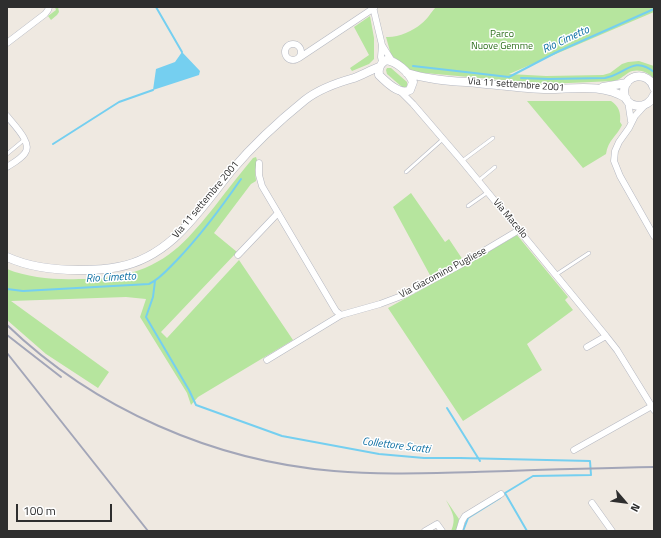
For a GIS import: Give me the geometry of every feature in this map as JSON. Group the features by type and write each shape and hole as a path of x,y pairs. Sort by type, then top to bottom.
{"main road":[{"name":"Via 11 settembre 2001","path":"9,258 43,268 70,270 98,270 124,266 136,262 150,256 162,248 184,229 245,155 306,99 331,85 355,77 381,65 386,60 392,62 411,76 413,82 412,88"},
{"path":"381,65 379,75 383,79"},
{"name":"Via 11 settembre 2001","path":"407,73 434,79 540,89 598,88 627,83 634,77 643,76 650,81 654,88"},
{"name":"Via 11 settembre 2001","path":"355,77 369,76 383,79 400,91 408,92 412,88 434,79"},
{"path":"627,83 624,90 627,99"},
{"name":"Via 11 settembre 2001","path":"598,88 615,92 636,106 650,103"},
{"path":"650,103 654,95"}],"street":[{"path":"7,43 44,14 49,7"},
{"path":"299,58 301,50 298,45 288,45 285,50 289,59 294,60 299,58 374,8 382,45 381,65"},
{"path":"382,45 392,62"},
{"path":"301,50 309,50"},
{"name":"Via Macello","path":"412,88 413,104"},
{"name":"Via Macello","path":"400,91 462,161 606,336 617,350 653,408 574,450"},
{"path":"627,99 631,123"},
{"path":"650,103 634,116 630,128 616,147 614,161 620,176 654,236"},
{"path":"7,116 25,139 27,146 26,153 7,167"},
{"path":"259,163 259,175 262,186 336,311 341,315"},
{"path":"238,255 278,213"},
{"name":"Via Giacomino Pugliese","path":"267,360 341,315 380,304 404,295 462,264 519,230"},
{"path":"586,347 606,336"},
{"path":"459,531 465,516 501,494"},
{"path":"592,503 612,531"},
{"path":"425,531 437,524 442,531"}],"lane":[{"path":"462,161 493,138"},
{"path":"7,154 25,139"},
{"path":"406,172 443,139"},
{"path":"478,181 495,167"},
{"path":"468,206 488,192"},
{"path":"556,274 589,253"}],"green space":[{"path":"55,7 58,7 59,12 51,20 48,16 56,10"},
{"name":"Parco Nuove Gemme","path":"436,7 654,7 654,12 509,74 546,76 603,75 610,73 622,64 639,61 654,66 654,79 645,72 631,71 620,79 614,81 546,84 410,71 391,55 386,37 405,34 418,27"},
{"path":"370,16 374,38 374,59 369,64 352,71 350,68 369,55 354,27"},
{"path":"387,68 391,68 407,82 407,86 405,88 387,74"},
{"path":"527,101 611,101 619,110 620,122 622,125 609,145 606,154 583,168"},
{"path":"256,157 256,181 251,184 214,233 237,252 161,332 167,338 239,260 293,340 198,397 191,405 187,393 140,317 146,299 126,297 11,301 109,372 98,388 46,354 7,320 7,269 52,279 92,279 125,275 145,268 169,255 188,238 253,158"},
{"path":"411,193 445,242 449,239 463,260 431,277 393,207"},
{"path":"517,235 568,297 565,300 573,310 527,344 542,370 463,421 388,308"},
{"path":"446,500 459,519 456,531 451,531 454,519"}],"water":[{"path":"182,52 200,71 199,75 153,90 156,69 175,62"}],"waterway":[{"path":"156,7 182,52"},
{"name":"Rio Cimetto","path":"413,66 509,77 557,52 654,9"},
{"path":"521,78 605,78 640,65 647,67 654,72"},
{"path":"53,144 119,102 153,90"},
{"name":"Rio Cimetto","path":"7,289 23,291 149,284 164,274 194,241 241,179"},
{"name":"Collettore Scatti","path":"155,281 153,297 146,317 189,390 196,405 282,436 379,454 424,458 590,461 591,475 533,476 505,493 527,531"},
{"path":"447,408 480,461"},
{"path":"463,531 468,518 500,498"}],"railway":[{"path":"7,325 41,355 78,382 117,405 158,426 201,443 245,456 289,465 334,471 369,473 440,473 654,467"},
{"path":"7,335 61,377"},
{"path":"7,353 148,531"}]}
